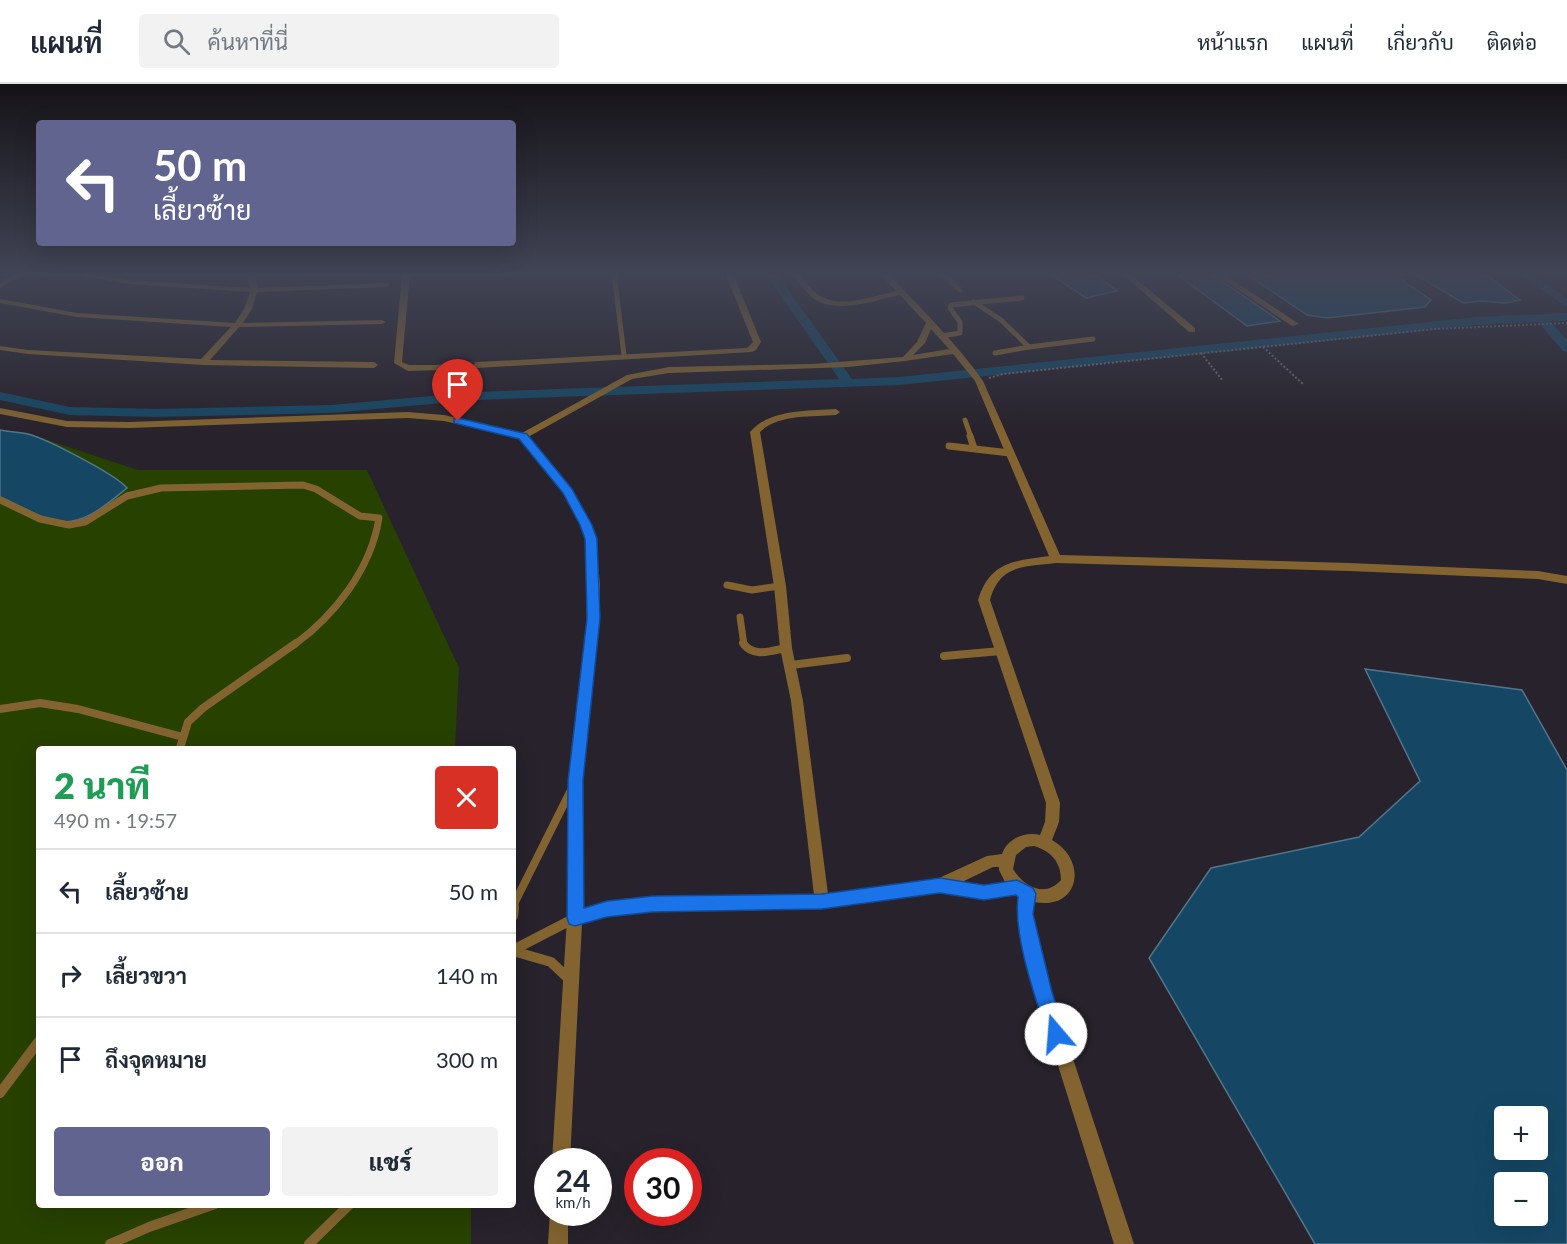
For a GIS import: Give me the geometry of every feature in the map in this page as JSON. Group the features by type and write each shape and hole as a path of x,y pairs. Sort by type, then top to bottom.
{"street":[{"path":"203,362 235,327"},
{"path":"401,327 398,363 408,368 438,368"},
{"path":"477,365 742,352 753,348 757,342 751,327"},
{"path":"904,360 921,343 928,327"},
{"path":"932,327 967,364 979,381 1056,559"},
{"path":"1189,327 1192,330"},
{"path":"0,348 28,352 203,362 374,365"},
{"path":"523,436 630,377 669,370 850,366 954,351"},
{"path":"0,411 67,424 129,425 408,415 444,418 523,436 568,492 591,539 593,618 575,781 575,918 562,1148"},
{"path":"822,902 791,665 786,648 780,586 755,432 772,421 836,412"},
{"path":"1044,843 1052,822 1053,803 984,600 986,586 999,571 1013,566 1056,559 1361,567 1538,575 1567,580"},
{"path":"940,885 984,893 1022,890 1048,897 1057,894 1068,882 1068,864 1062,855 1044,843 1023,841 1009,852 1006,870 1022,890 1024,914 1043,992 1124,1244"},
{"path":"575,918 607,909 653,904 822,902 940,885 992,861 1006,860"},
{"path":"558,1244 559,1226"}],"lane":[{"path":"621,327 624,356"},
{"path":"941,336 960,333 961,327"},
{"path":"1008,327 1029,347"},
{"path":"995,353 1094,339"},
{"path":"965,420 974,448"},
{"path":"950,446 1010,453"},
{"path":"0,500 40,519 69,525 85,522 127,496 161,488 303,485 316,489 360,516 379,518 376,537 345,597 310,633 203,708 188,722 181,746"},
{"path":"727,585 752,590 780,586"},
{"path":"740,617 743,644 748,650 760,653 786,648"},
{"path":"944,656 1001,651"},
{"path":"791,665 847,658"},
{"path":"0,709 40,703 78,709 183,737"},
{"path":"516,900 575,781"},
{"path":"516,948 575,918"},
{"path":"516,951 559,965 572,982"},
{"path":"0,1093 36,1045"},
{"path":"110,1244 149,1227 204,1208"},
{"path":"309,1244 346,1208"}],"path":[{"path":"979,381 1003,374 1471,327"},
{"path":"1263,347 1304,385"},
{"path":"1201,353 1222,381"}],"green space":[{"path":"0,430 29,434 138,470 367,470 459,668 455,746 36,746 36,1208 471,1208 471,1244 0,1244"}],"water":[{"path":"0,430 28,434 50,443 95,466 127,488 103,507 76,520 57,521 36,514 0,497"},
{"path":"1365,669 1522,690 1567,770 1567,1244 1315,1244 1149,958 1211,868 1359,837 1420,781"}],"waterway":[{"path":"808,327 848,383"},
{"path":"848,383 899,381 1418,327"},
{"path":"1549,327 1567,348"},
{"path":"0,396 70,411 158,413 331,409 476,396 848,383"}],"tunnel":[{"path":"438,368 477,365"}],"route":[{"path":"458,421 523,436 568,492 591,539 594,585 593,618 575,781 575,918 607,909 653,904 822,902 940,885 984,893 1017,887 1027,894 1024,914 1056,1034"}]}
